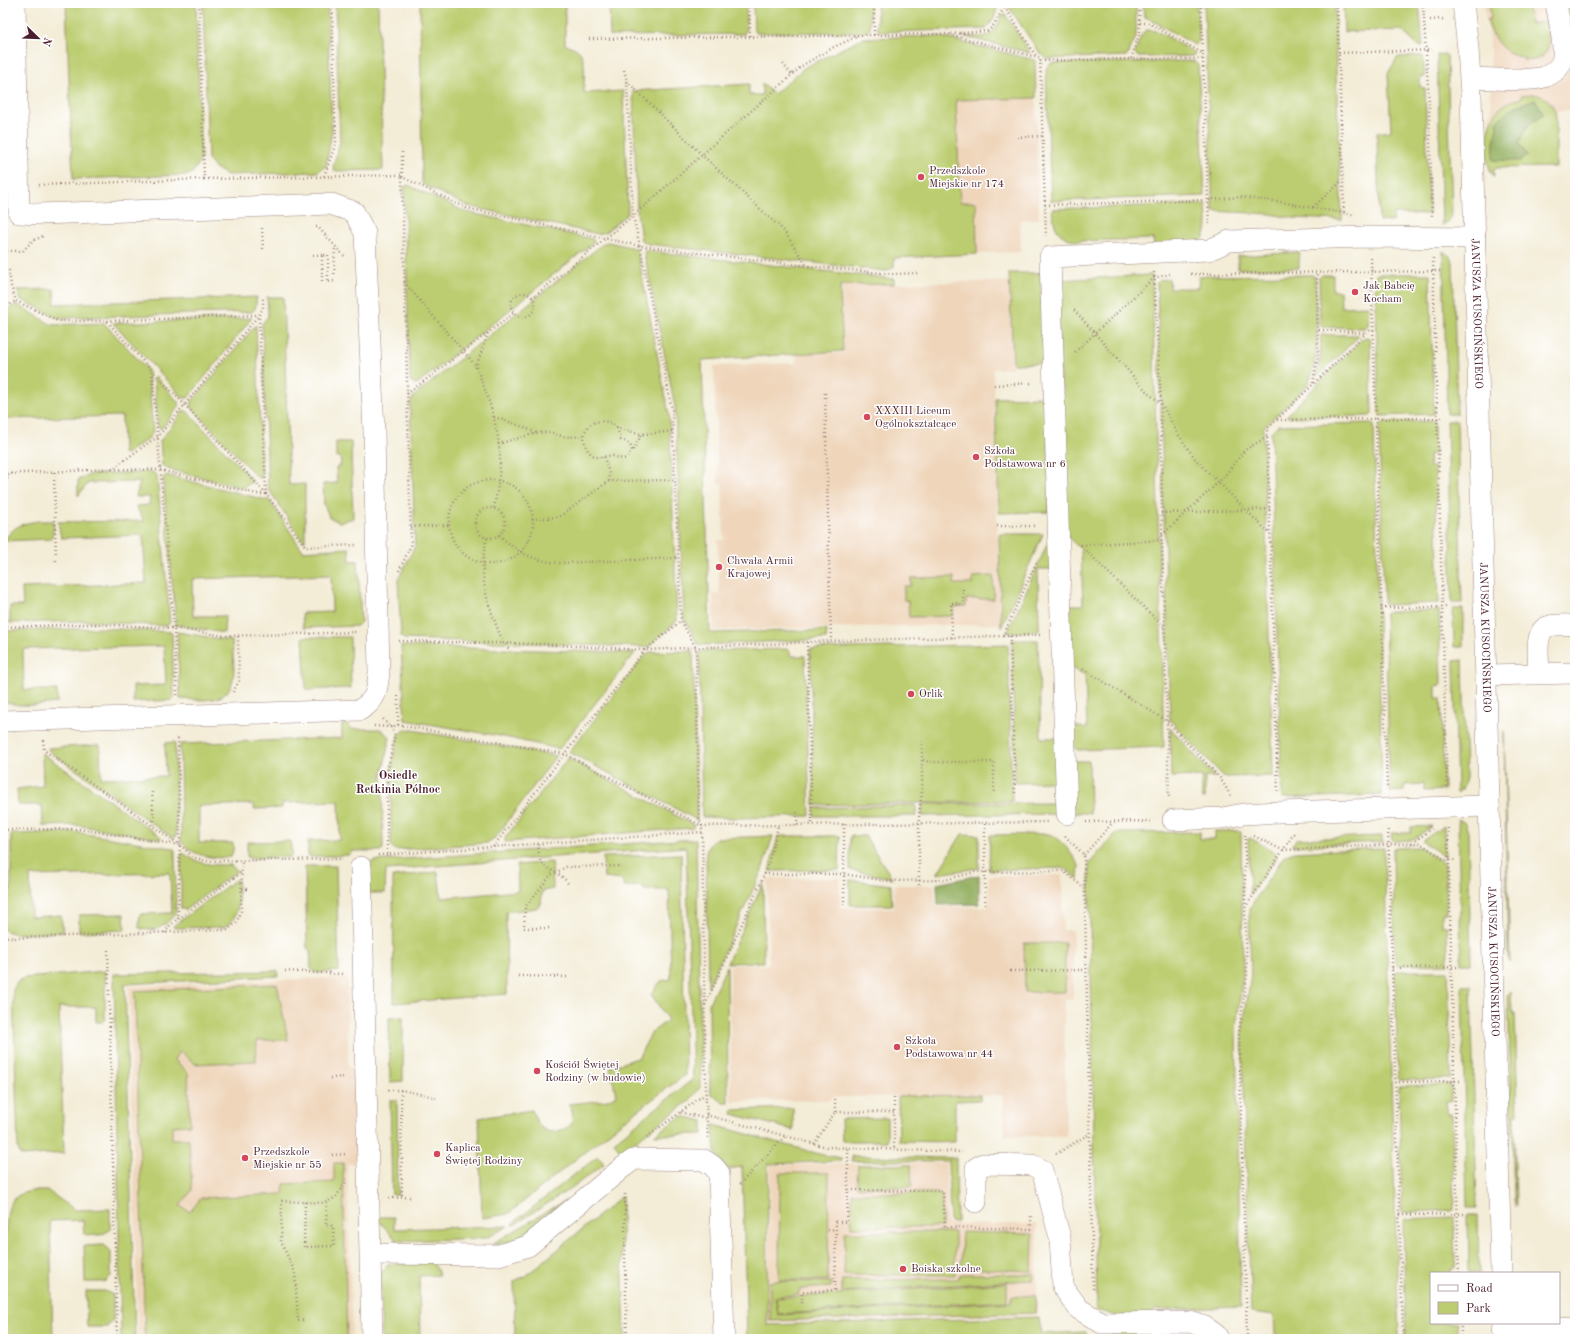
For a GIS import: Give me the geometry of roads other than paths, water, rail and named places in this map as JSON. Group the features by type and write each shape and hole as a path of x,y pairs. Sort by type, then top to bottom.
{"street":[{"path":"3,721 42,721 360,710 370,704 376,694 379,672 388,635 377,544 374,424 364,233 354,212 331,204 40,214 19,213 15,3"},
{"name":"JANUSZA KUSOCIŃSKIEGO","path":"1463,3 1470,78 1475,238 1501,1272"},
{"path":"1470,78 1530,79 1543,77 1555,71 1560,65 1563,56 1556,3"},
{"path":"1066,823 1062,635 1050,257 1209,250 1230,241 1365,237 1475,238"},
{"path":"1539,673 1538,636 1542,630 1549,626 1575,625"},
{"path":"1486,675 1575,673"},
{"path":"1172,820 1222,818 1244,825 1279,812 1489,806"},
{"path":"360,860 372,1339"},
{"path":"370,1254 499,1255 528,1246 633,1160 700,1159 709,1162 719,1173 724,1339"},
{"path":"976,1202 976,1168 983,1164 1032,1166 1042,1170 1060,1238 1063,1287 1079,1309 1102,1323 1190,1322 1206,1327 1216,1335 1218,1339"},
{"path":"1502,1331 1575,1328"}],"place":[{"name":"Przedszkole Miejskie nr 174","path":"921,177"},
{"name":"Jak Babcię Kocham","path":"1355,292"},
{"name":"XXXIII Liceum Ogólnokształcące","path":"867,417"},
{"name":"Szkoła Podstawowa nr 6","path":"976,457"},
{"name":"Chwała Armii Krajowej","path":"719,567"},
{"name":"Orlik","path":"911,694"},
{"name":"Szkoła Podstawowa nr 44","path":"897,1047"},
{"name":"Kościół Świętej Rodziny (w budowie)","path":"537,1071"},
{"name":"Kaplica Świętej Rodziny","path":"437,1154"},
{"name":"Przedszkole Miejskie nr 55","path":"245,1158"},
{"name":"Boiska szkolne","path":"903,1269"}],"district":[{"name":"Osiedle Retkinia Północ","path":"398,783"}]}
